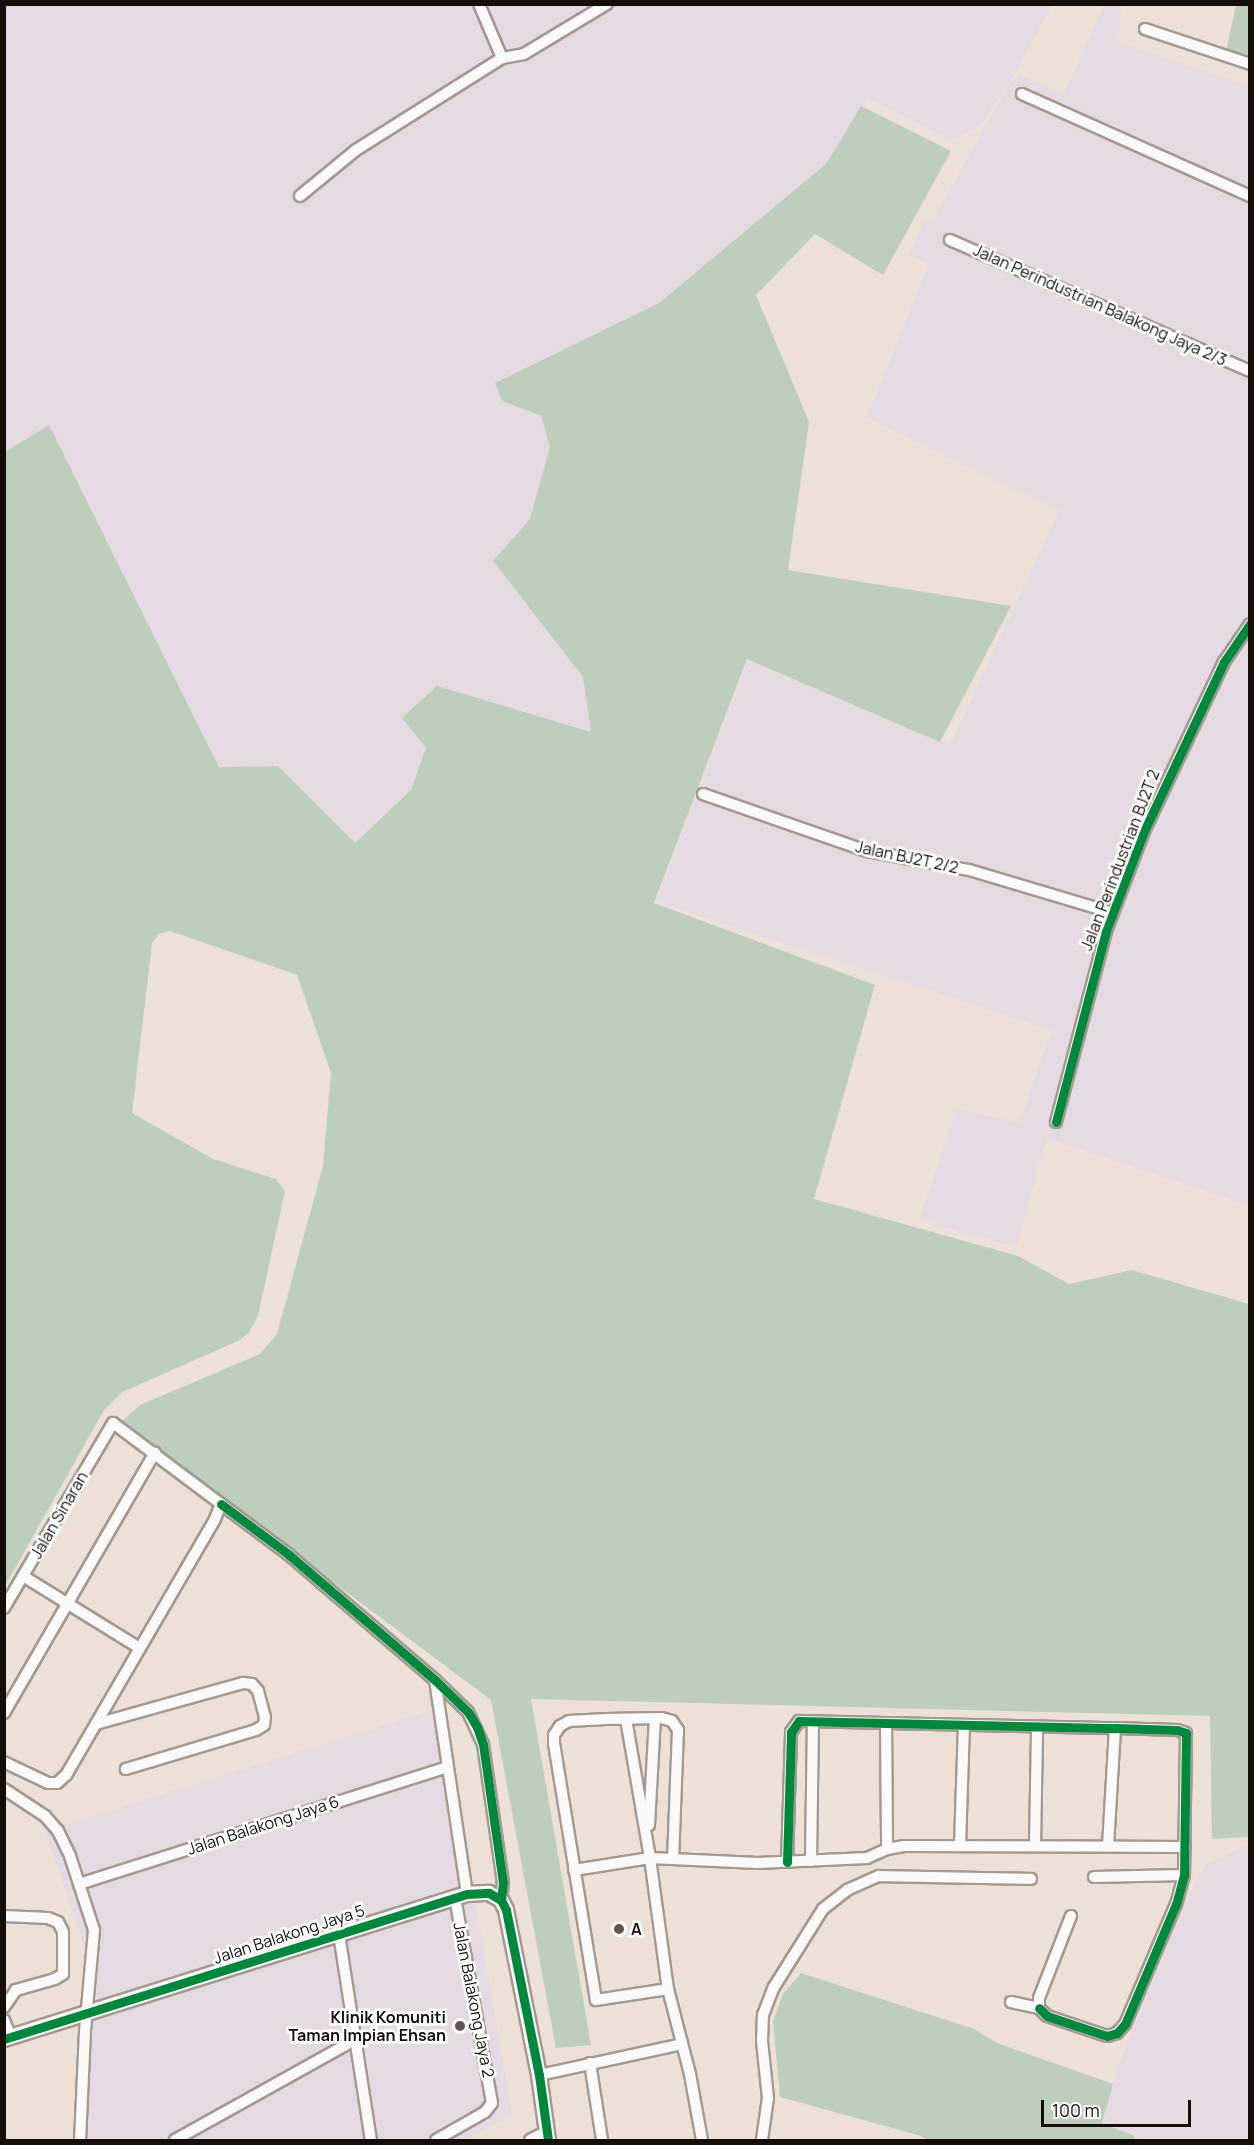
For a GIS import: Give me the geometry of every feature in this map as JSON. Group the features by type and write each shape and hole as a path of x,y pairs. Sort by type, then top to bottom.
{"street":[{"path":"479,4 502,58"},
{"path":"300,196 356,150 502,58 524,54 607,4"},
{"path":"1145,29 1250,64"},
{"path":"1022,94 1250,196"},
{"name":"Jalan Perindustrian Balakong Jaya 2/3","path":"950,240 1250,371"},
{"name":"Jalan Perindustrian BJ2T 2","path":"1056,1122 1095,969 1113,913 1145,830 1185,740 1224,662 1250,624"},
{"name":"Jalan BJ2T 2/2","path":"703,794 867,851 969,870 1113,913"},
{"name":"Jalan Sinaran","path":"4,1608 113,1423 155,1453"},
{"path":"4,1713 155,1453 288,1554 435,1680 468,1712 483,1744 503,1882 501,1900 506,1910 539,2075 548,2136 530,2140"},
{"path":"4,1762 48,1783 57,1783 66,1775 138,1647 214,1521 221,1504"},
{"path":"23,1576 138,1647"},
{"name":"Jalan Balakong Jaya 2","path":"435,1680 461,1896 492,2103 485,2112 436,2140"},
{"path":"96,1724 243,1683 252,1684 258,1691 265,1717 264,1725 256,1730 126,1769"},
{"path":"648,1844 654,1718"},
{"path":"668,1989 596,2000 554,1735 560,1726 569,1721 654,1718 672,1720 678,1730 673,1859"},
{"path":"626,1719 648,1844 668,1989 702,2140"},
{"path":"787,1862 791,1732 799,1721 1115,1728 1177,1730 1186,1733 1184,1875 1176,1904 1125,2024 1117,2033 1107,2036 1047,2016 1039,2008 1011,2002"},
{"path":"811,1861 813,1722"},
{"path":"886,1723 887,1849"},
{"path":"960,1845 964,1726"},
{"path":"1035,1846 1037,1726"},
{"path":"1108,1846 1115,1728"},
{"name":"Jalan Balakong Jaya 6","path":"79,1884 447,1767"},
{"path":"4,1789 45,1816 58,1831 94,1930 86,2014 80,2140"},
{"path":"574,1870 650,1858 787,1862 867,1858 887,1849 904,1846 1185,1847"},
{"path":"1094,1877 1184,1875"},
{"path":"762,2140 768,2098 762,2041 763,2015 774,1987 823,1909 847,1890 879,1876 1031,1879"},
{"name":"Jalan Balakong Jaya 5","path":"8,2038 461,1896 489,1893 501,1900"},
{"path":"4,1916 48,1918 58,1922 63,1932 63,1974 55,1979 15,1989 4,2007"},
{"path":"1039,2008 1039,1998 1071,1916"},
{"path":"339,1934 371,2140"},
{"path":"4,2020 8,2038"},
{"path":"176,2140 356,2040"},
{"path":"539,2075 682,2044"},
{"path":"590,2063 602,2140"}],"shaded area":[{"path":"5,5 1052,5 1015,73 980,126 950,140 868,98 827,163 659,303 495,383 502,401 542,416 550,447 530,519 493,562 583,677 591,733 437,686 426,748 411,790 355,843 278,766 219,767 49,426 5,452"},
{"path":"1104,5 1121,5 1119,42 1249,86 1249,1205 1047,1138 1016,1247 919,1220 957,1109 1019,1123 1052,1030 656,902 750,655 950,745 1059,511 867,417 929,264 909,255 923,224 935,216 1010,83 1020,74 1064,94"},
{"path":"442,1707 512,2114 466,2140 73,2140 81,2011 89,1958 45,1831"},
{"path":"1249,1845 1249,2140 1148,2140 1102,2123 1119,2063 1194,1884 1207,1863"}],"green space":[{"path":"1236,5 1249,5 1249,58 1226,52"},
{"path":"861,106 951,151 883,275 815,234 756,295 809,422 788,570 1011,606 940,742 747,659 654,903 875,985 814,1199 1018,1256 1069,1284 1132,1270 1249,1304 1249,1837 1212,1839 1210,1716 531,1699 591,2045 556,2048 491,1700 120,1423 140,1405 260,1354 277,1334 323,1166 331,1073 297,975 170,931 159,934 152,943 132,1113 213,1159 276,1179 285,1191 258,1316 249,1333 238,1341 122,1392 104,1410 5,1586 5,452 49,425 219,767 278,766 355,843 411,790 426,748 402,718 437,686 591,732 583,677 493,561 530,519 550,447 541,416 502,401 495,383 659,303 827,163"},
{"path":"801,1973 974,2029 997,2043 1113,2084 1102,2123 1135,2136 1132,2140 929,2140 780,2097 773,2022 783,1994"}],"cycle path":[{"path":"1056,1122 1106,931 1145,829 1224,662 1250,624"},
{"path":"221,1504 288,1554 435,1680 468,1712 477,1727 483,1744 503,1882 501,1900 506,1910 539,2075 548,2140"},
{"path":"787,1862 791,1732 799,1721 1115,1728 1177,1730 1186,1733 1184,1875 1176,1904 1125,2024 1117,2033 1107,2036 1047,2016 1039,2008"},
{"path":"4,2039 467,1894 489,1893 501,1900"}],"place":[{"name":"A","path":"619,1929"},
{"name":"Klinik Komuniti Taman Impian Ehsan","path":"460,2026"}]}
